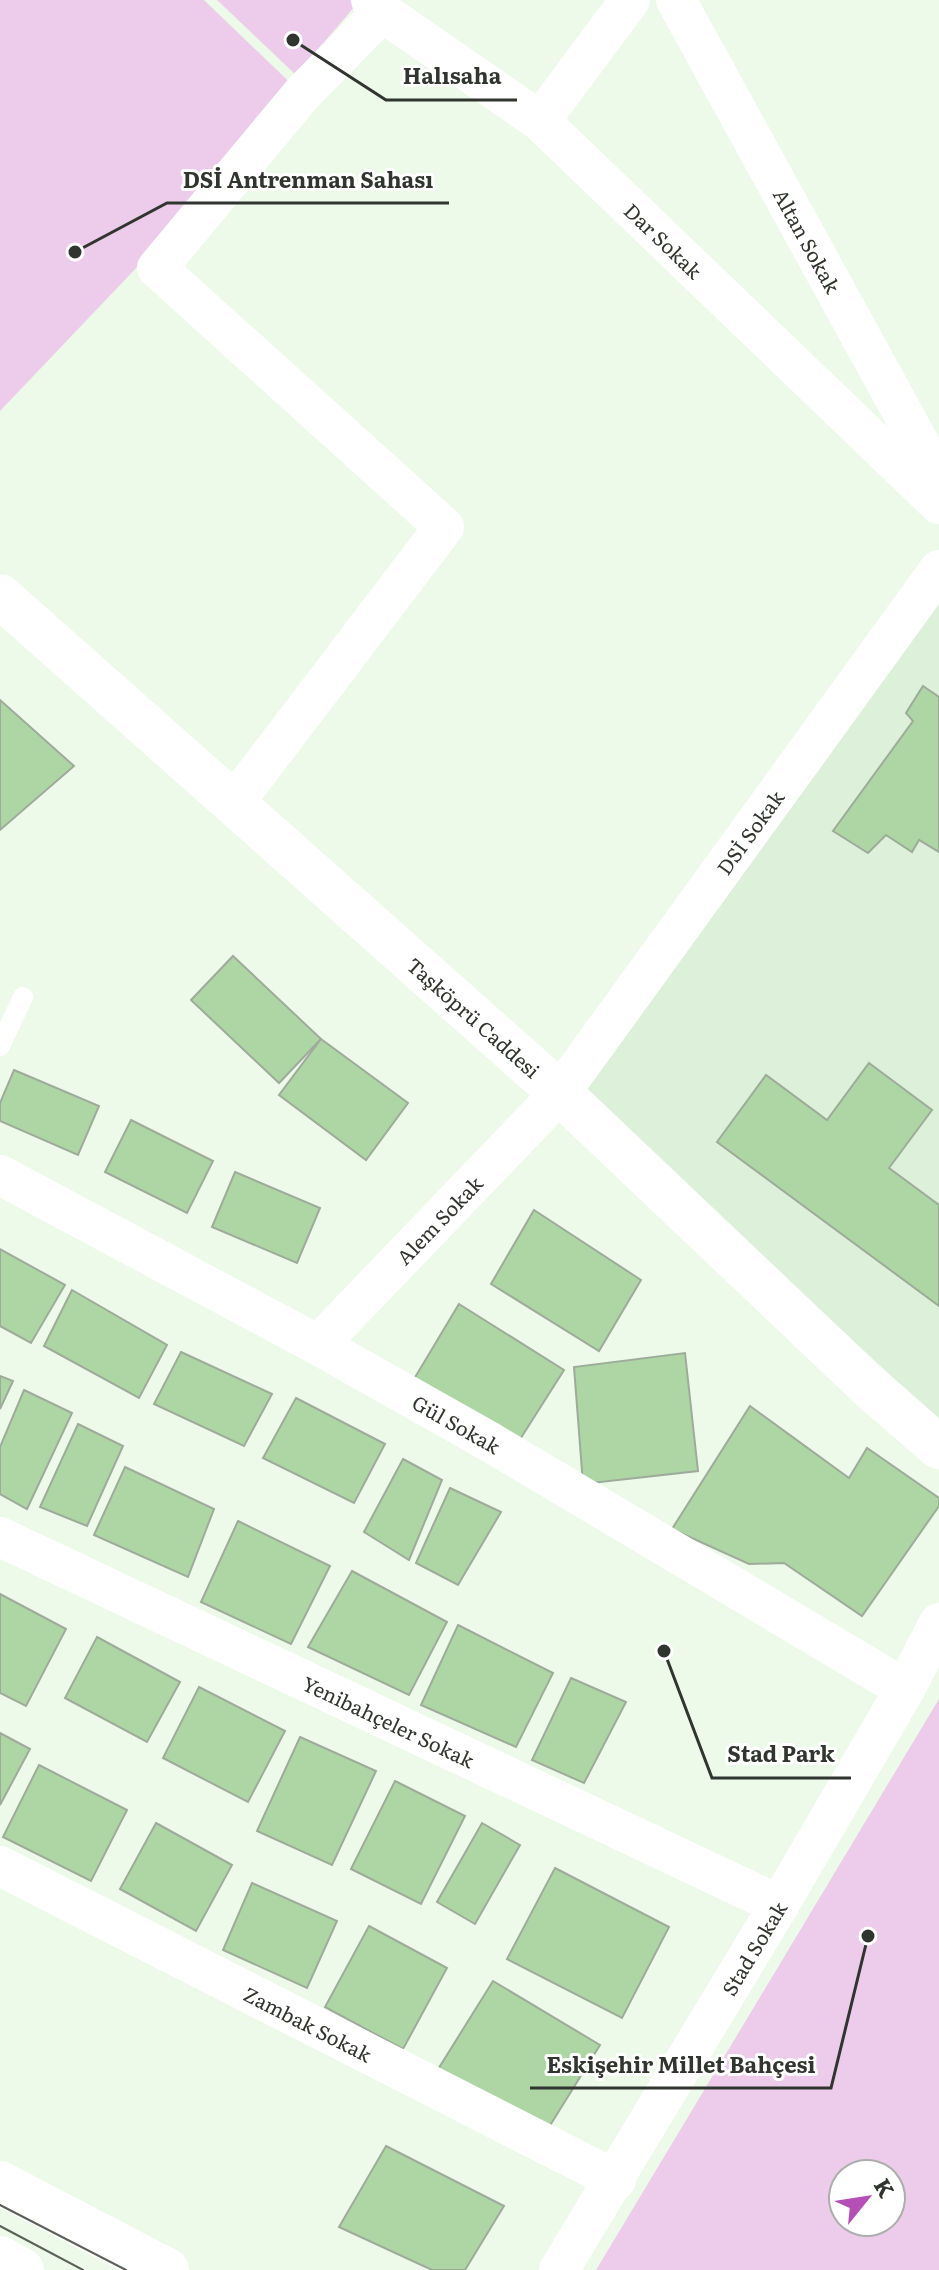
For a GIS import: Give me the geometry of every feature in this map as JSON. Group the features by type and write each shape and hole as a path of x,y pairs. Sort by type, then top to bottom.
{"main road":[{"name":"Taşköprü Caddesi","path":"0,596 560,1093 872,1389 939,1447"},
{"path":"0,2183 167,2270"},
{"path":"0,2258 22,2270"}],"street":[{"path":"540,121 630,0"},
{"name":"Altan Sokak","path":"676,0 939,479"},
{"path":"234,803 444,527 157,268 376,6"},
{"name":"Dar Sokak","path":"376,6 540,121 939,504"},
{"name":"DSİ Sokak","path":"560,1093 939,570"},
{"name":"Alem Sokak","path":"318,1345 560,1093"},
{"name":"Gül Sokak","path":"0,1175 318,1345 490,1442 905,1689"},
{"name":"Yenibahçeler Sokak","path":"0,1537 779,1905"},
{"name":"Stad Sokak","path":"559,2270 779,1905 905,1689 939,1623"},
{"name":"Zambak Sokak","path":"0,1866 616,2180"}],"lane":[{"path":"0,1046 23,997"}],"shaded area":[{"path":"0,0 204,0 302,94 0,411"},
{"path":"217,0 350,0 356,5 296,75"},
{"path":"939,600 939,1419 580,1093"},
{"path":"939,1699 939,2270 596,2270"}],"building":[{"path":"923,686 939,697 939,852 919,840 912,852 886,835 868,853 833,831 913,721 906,713"},
{"path":"0,700 74,766 0,830"},
{"path":"233,956 321,1039 279,1083 191,1000"},
{"path":"321,1039 408,1103 366,1160 279,1095"},
{"path":"869,1063 932,1110 889,1168 939,1205 939,1306 717,1142 766,1075 827,1120"},
{"path":"14,1070 99,1106 78,1155 0,1121 0,1103"},
{"path":"131,1120 213,1161 187,1213 105,1172"},
{"path":"235,1172 320,1208 297,1263 212,1227"},
{"path":"534,1210 641,1280 599,1351 491,1284"},
{"path":"0,1249 65,1285 31,1343 0,1326"},
{"path":"72,1290 167,1345 139,1398 44,1346"},
{"path":"459,1304 564,1370 519,1441 411,1384"},
{"path":"181,1352 272,1394 244,1446 154,1404"},
{"path":"685,1353 698,1471 583,1484 574,1367"},
{"path":"0,1376 13,1381 0,1409"},
{"path":"24,1390 72,1413 27,1509 0,1494 0,1447"},
{"path":"296,1398 385,1444 354,1503 263,1458"},
{"path":"750,1406 849,1478 867,1448 939,1498 939,1506 862,1616 784,1563 749,1564 672,1529"},
{"path":"78,1424 123,1446 87,1526 40,1507"},
{"path":"403,1459 442,1480 409,1560 364,1532"},
{"path":"125,1467 214,1509 188,1577 94,1535"},
{"path":"450,1488 501,1512 458,1585 416,1563"},
{"path":"238,1521 330,1566 291,1644 201,1602"},
{"path":"352,1571 447,1622 409,1695 308,1647"},
{"path":"0,1594 66,1629 26,1706 0,1693"},
{"path":"458,1625 553,1673 516,1747 421,1705"},
{"path":"97,1637 180,1682 147,1742 65,1698"},
{"path":"571,1678 626,1702 584,1783 532,1760"},
{"path":"199,1687 285,1731 248,1802 163,1758"},
{"path":"0,1733 30,1749 0,1805"},
{"path":"300,1737 376,1771 332,1865 257,1831"},
{"path":"39,1765 127,1810 91,1881 3,1837"},
{"path":"395,1781 465,1816 421,1904 351,1869"},
{"path":"156,1823 232,1865 196,1931 120,1889"},
{"path":"482,1823 520,1845 475,1924 437,1902"},
{"path":"555,1868 669,1927 622,2018 507,1959"},
{"path":"252,1883 337,1921 307,1988 223,1950"},
{"path":"369,1926 447,1968 403,2049 325,2007"},
{"path":"493,1981 600,2045 541,2140 432,2079"},
{"path":"386,2146 504,2206 465,2270 432,2270 339,2227"}],"tram line":[{"path":"0,2205 126,2270"},
{"path":"0,2226 83,2270"}],"place":[{"name":"Halısaha","path":"293,40"},
{"name":"DSİ Antrenman Sahası","path":"75,252"},
{"name":"Stad Park","path":"664,1651"},
{"name":"Eskişehir Millet Bahçesi","path":"868,1936"}]}
